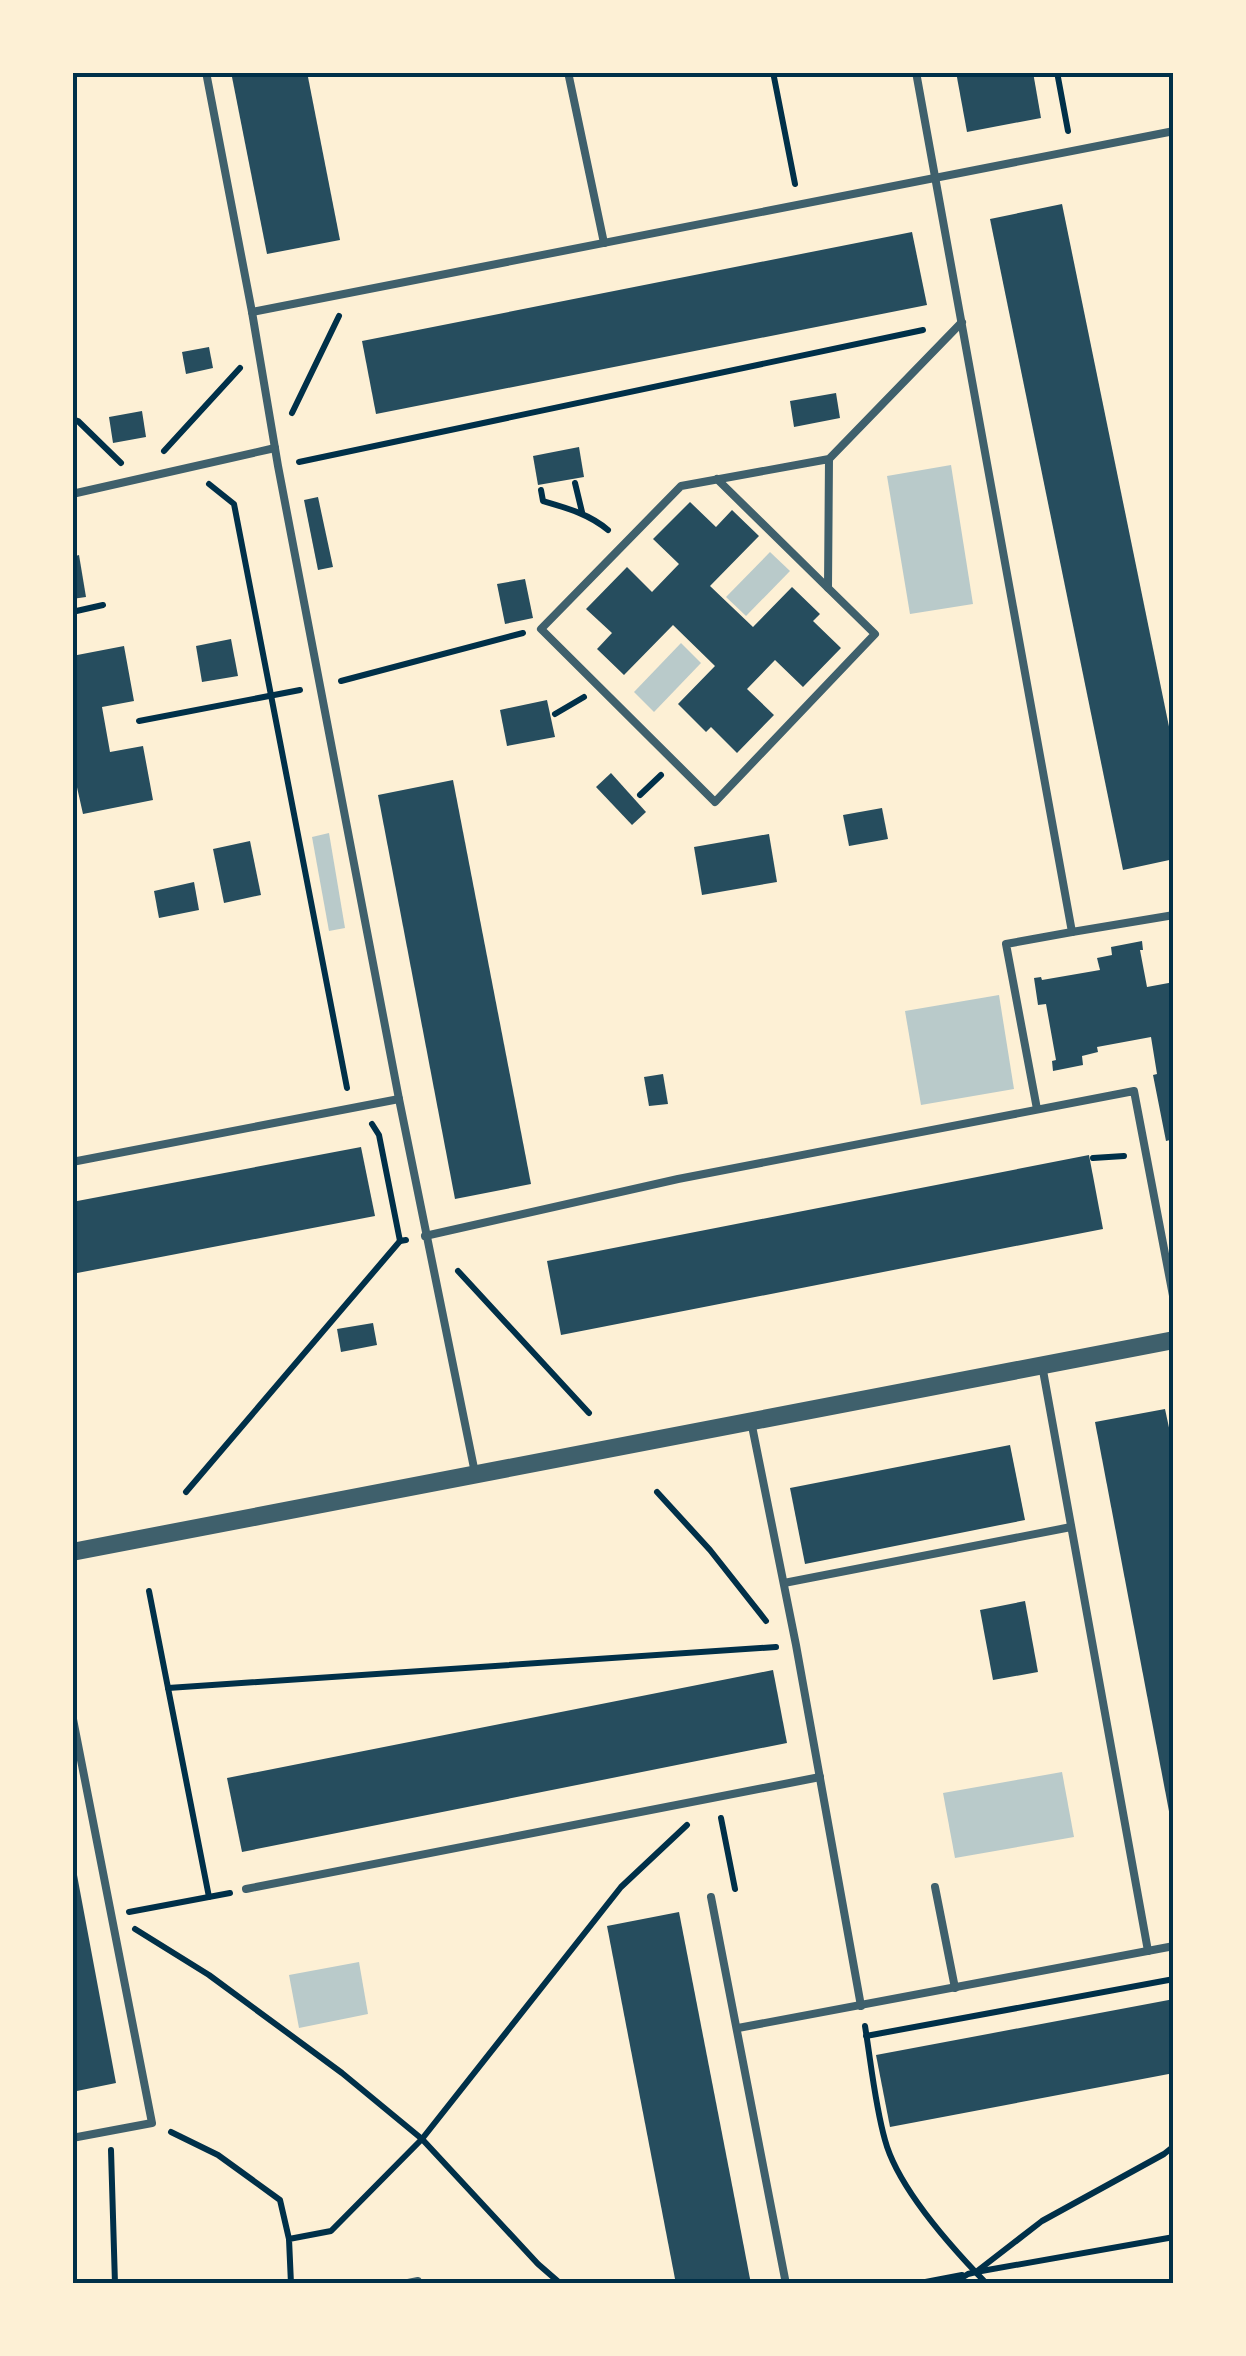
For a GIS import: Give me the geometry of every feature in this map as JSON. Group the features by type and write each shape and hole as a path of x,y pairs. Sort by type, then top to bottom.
{"street":[{"path":"72,1552 1174,1340"}],"lane":[{"path":"206,72 398,1100 475,1474"},
{"path":"568,72 604,242"},
{"path":"916,72 1072,932"},
{"path":"252,312 1174,132"},
{"path":"717,479 875,634 715,802 540,629 681,486 717,479 829,458 962,322"},
{"path":"72,494 275,448"},
{"path":"828,588 829,458"},
{"path":"1037,1109 1006,944 1174,915"},
{"path":"425,1236 678,1179 1134,1091 1174,1301"},
{"path":"72,1162 398,1100"},
{"path":"1042,1366 1148,1951"},
{"path":"751,1420 862,2006"},
{"path":"784,1583 1071,1528"},
{"path":"72,1714 152,2123 72,2138"},
{"path":"246,1890 820,1778"},
{"path":"935,1887 955,1988"},
{"path":"711,1898 786,2284"},
{"path":"738,2028 1174,1946"},
{"path":"403,2284 418,2284"}],"path":[{"path":"772,72 799,204"},
{"path":"1057,72 1072,151"},
{"path":"275,448 350,292"},
{"path":"278,466 962,322"},
{"path":"72,420 78,421 137,480 258,349"},
{"path":"189,468 234,504 352,1109"},
{"path":"575,483 582,513"},
{"path":"541,490 544,500 596,520 624,544"},
{"path":"72,612 103,605"},
{"path":"139,721 320,686 540,629"},
{"path":"364,1119 379,1134 400,1241"},
{"path":"1093,1158 1145,1154"},
{"path":"186,1492 400,1241 425,1236 589,1414"},
{"path":"168,1688 786,1647 710,1550 657,1492"},
{"path":"150,1591 209,1897"},
{"path":"711,1898 736,1895 718,1797"},
{"path":"288,2239 331,2231 422,2139 622,1887 718,1797"},
{"path":"113,1915 224,1986 342,2073 422,2139 560,2283"},
{"path":"866,2036 1174,1979"},
{"path":"862,2006 885,2142 904,2183 972,2273 987,2284"},
{"path":"152,2123 218,2155 280,2200 291,2284"},
{"path":"110,2131 115,2284"},
{"path":"952,2284 1042,2221 1174,2146"},
{"path":"915,2284 1174,2237"}],"shaded area":[{"path":"951,465 973,604 910,614 887,476"},
{"path":"770,552 790,571 746,616 726,597"},
{"path":"681,643 701,663 654,712 634,692"},
{"path":"329,833 345,928 329,931 312,837"},
{"path":"999,995 1014,1089 921,1105 905,1011"},
{"path":"1062,1772 1074,1837 955,1858 943,1793"},
{"path":"359,1962 368,2014 299,2028 289,1975"}],"building":[{"path":"231,72 307,72 340,240 267,254"},
{"path":"956,72 1033,72 1041,118 967,132"},
{"path":"1062,204 1174,751 1174,859 1123,870 990,219"},
{"path":"912,232 927,305 376,414 362,341"},
{"path":"209,347 213,368 186,374 182,352"},
{"path":"836,393 840,418 794,427 790,401"},
{"path":"142,411 146,437 113,443 109,417"},
{"path":"579,447 584,477 538,485 533,456"},
{"path":"318,497 333,567 318,570 304,500"},
{"path":"690,502 716,527 732,510 759,536 710,586 753,627 792,587 820,614 813,621 841,648 803,687 775,660 747,689 774,715 737,753 711,727 706,732 678,704 715,666 673,625 624,675 597,649 612,633 586,609 627,567 652,592 679,564 653,539"},
{"path":"79,555 86,597 72,599 72,557"},
{"path":"525,579 533,618 505,624 497,584"},
{"path":"231,639 238,676 202,682 196,646"},
{"path":"124,646 134,701 102,707 110,752 143,746 153,800 83,814 72,765 72,656"},
{"path":"547,700 555,737 507,746 500,710"},
{"path":"611,773 646,812 632,825 596,787"},
{"path":"453,780 531,1184 455,1199 378,795"},
{"path":"882,808 888,839 849,846 843,815"},
{"path":"769,834 777,882 702,895 694,847"},
{"path":"250,841 261,895 224,903 213,849"},
{"path":"194,882 199,910 159,918 154,891"},
{"path":"1142,941 1147,987 1174,982 1174,1139 1166,1141 1153,1075 1157,1074 1151,1037 1097,1047 1098,1052 1082,1056 1083,1065 1053,1071 1052,1061 1056,1060 1046,1004 1038,1005 1034,978 1100,970 1097,958 1112,955 1111,947"},
{"path":"663,1074 668,1104 649,1106 644,1077"},
{"path":"361,1147 375,1216 72,1274 72,1202"},
{"path":"1089,1155 1103,1229 561,1335 547,1261"},
{"path":"373,1323 377,1345 341,1352 337,1329"},
{"path":"1165,1409 1174,1451 1174,1827 1095,1422"},
{"path":"1010,1445 1025,1520 805,1564 790,1488"},
{"path":"1025,1601 1038,1672 993,1680 980,1610"},
{"path":"773,1670 787,1743 242,1852 227,1778"},
{"path":"72,1860 116,2083 72,2092"},
{"path":"679,1912 751,2284 676,2284 607,1926"},
{"path":"1174,1999 1174,2073 890,2127 876,2055"}]}
